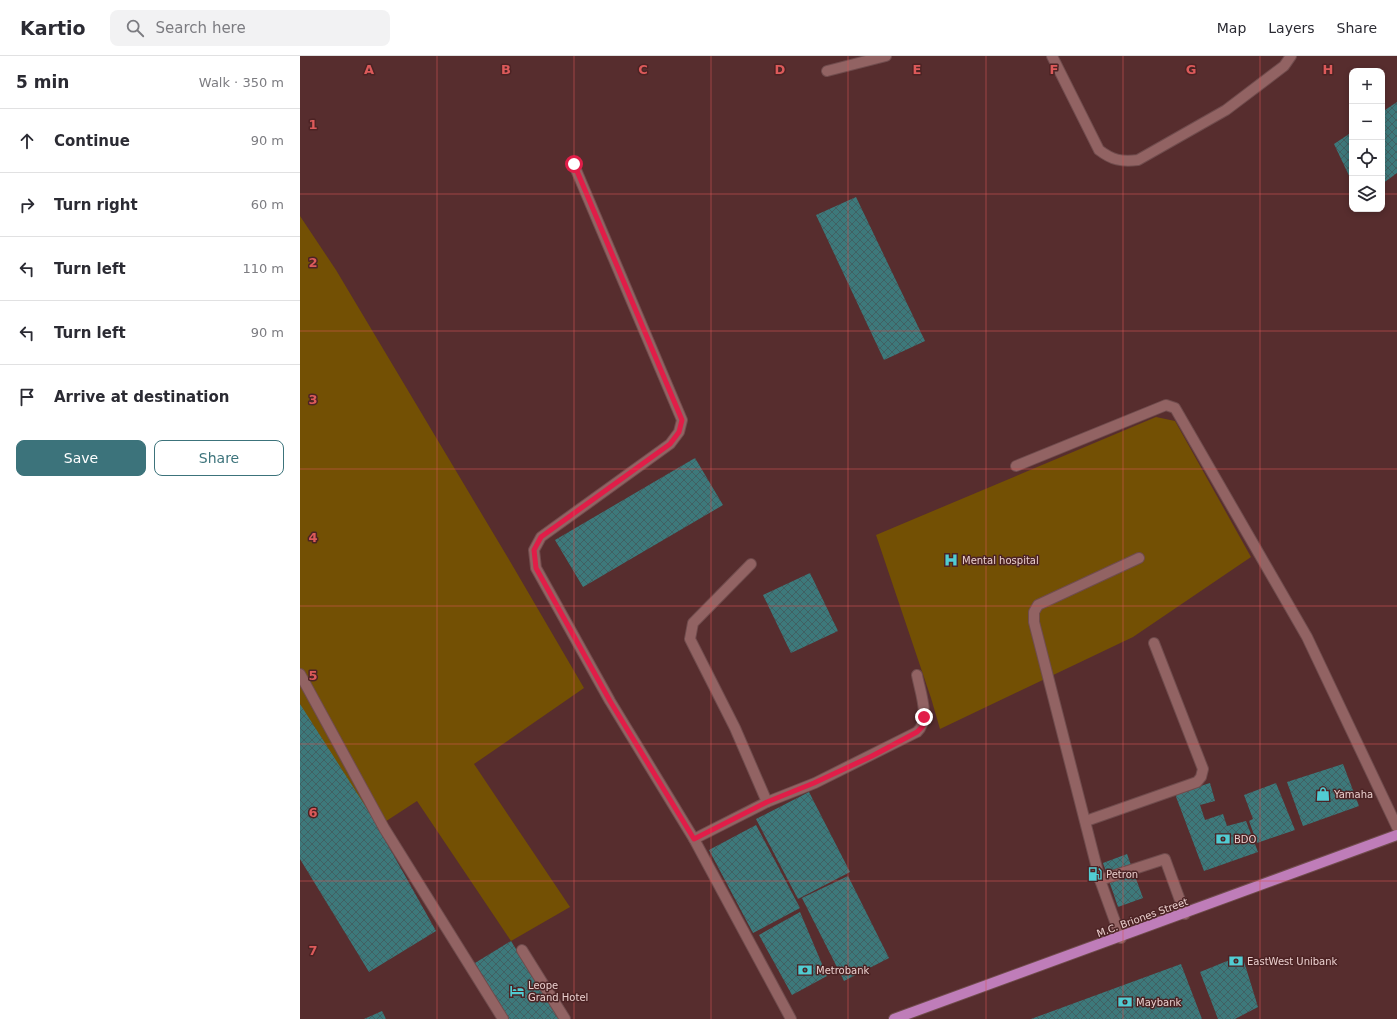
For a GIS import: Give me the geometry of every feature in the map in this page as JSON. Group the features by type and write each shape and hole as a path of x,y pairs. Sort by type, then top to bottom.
{"main road":[{"name":"M.C. Briones Street","path":"896,1019 1121,938 1397,835"}],"street":[{"path":"827,71 886,56"},
{"path":"1052,56 1099,150 1111,159 1123,162 1138,160 1226,110 1284,66 1291,56"},
{"path":"574,164 682,420 679,432 670,444 541,537 534,550 536,568 610,701 694,839 791,1019"},
{"path":"1016,466 1166,405 1175,408 1308,637 1397,827"},
{"path":"1121,938 1100,880 1086,820 1034,622 1034,612 1038,605 1139,558"},
{"path":"751,564 693,623 690,638 735,728 767,802"},
{"path":"1086,820 1197,782 1201,776 1203,769 1154,643"},
{"path":"300,674 378,818 503,1019"},
{"path":"694,839 767,802 814,783 917,732 923,726 924,717 917,675"},
{"path":"1100,880 1165,858 1185,914"},
{"path":"522,950 565,1019"}],"shaded area":[{"path":"300,216 336,270 584,688 474,764 570,907 511,941 417,801 374,829 300,708"},
{"path":"1156,417 1175,421 1251,557 1133,637 940,729 876,535"}],"building":[{"path":"1397,102 1397,173 1385,182 1385,140 1385,110"},
{"path":"1349,134 1349,176 1334,144"},
{"path":"856,197 925,341 884,360 816,215"},
{"path":"695,458 723,505 583,587 555,540"},
{"path":"810,573 838,631 791,653 763,595"},
{"path":"300,704 371,815 436,931 369,972 300,859"},
{"name":"Yamaha","path":"1343,764 1359,806 1303,826 1287,782"},
{"name":"BDO","path":"1210,783 1215,801 1200,805 1205,820 1223,814 1227,826 1246,821 1258,852 1204,871 1175,794"},
{"path":"1276,783 1295,830 1257,843 1249,821 1253,819 1244,795"},
{"path":"809,792 850,872 798,899 756,819"},
{"path":"756,825 800,908 753,933 709,850"},
{"path":"1127,854 1143,898 1118,907 1103,863"},
{"path":"848,876 889,958 844,981 802,898"},
{"path":"800,912 827,976 792,995 759,935"},
{"name":"Leope Grand Hotel","path":"511,941 559,1019 509,1019 475,963"},
{"path":"1242,955 1258,1007 1235,1019 1218,1019 1200,972"},
{"path":"1181,964 1202,1019 1031,1019"},
{"path":"382,1011 386,1019 364,1019"}],"place":[{"name":"Mental hospital","path":"951,560"},
{"name":"Yamaha","path":"1323,794"},
{"name":"BDO","path":"1223,839"},
{"name":"Petron","path":"1095,874"},
{"name":"EastWest Unibank","path":"1236,961"},
{"name":"Metrobank","path":"805,970"},
{"name":"Leope Grand Hotel","path":"517,991"},
{"name":"Maybank","path":"1125,1002"}],"route":[{"path":"574,164 682,420 679,432 670,444 541,537 534,550 536,568 610,701 694,839 767,802 814,783 872,756 917,732 923,726 924,717"}]}
